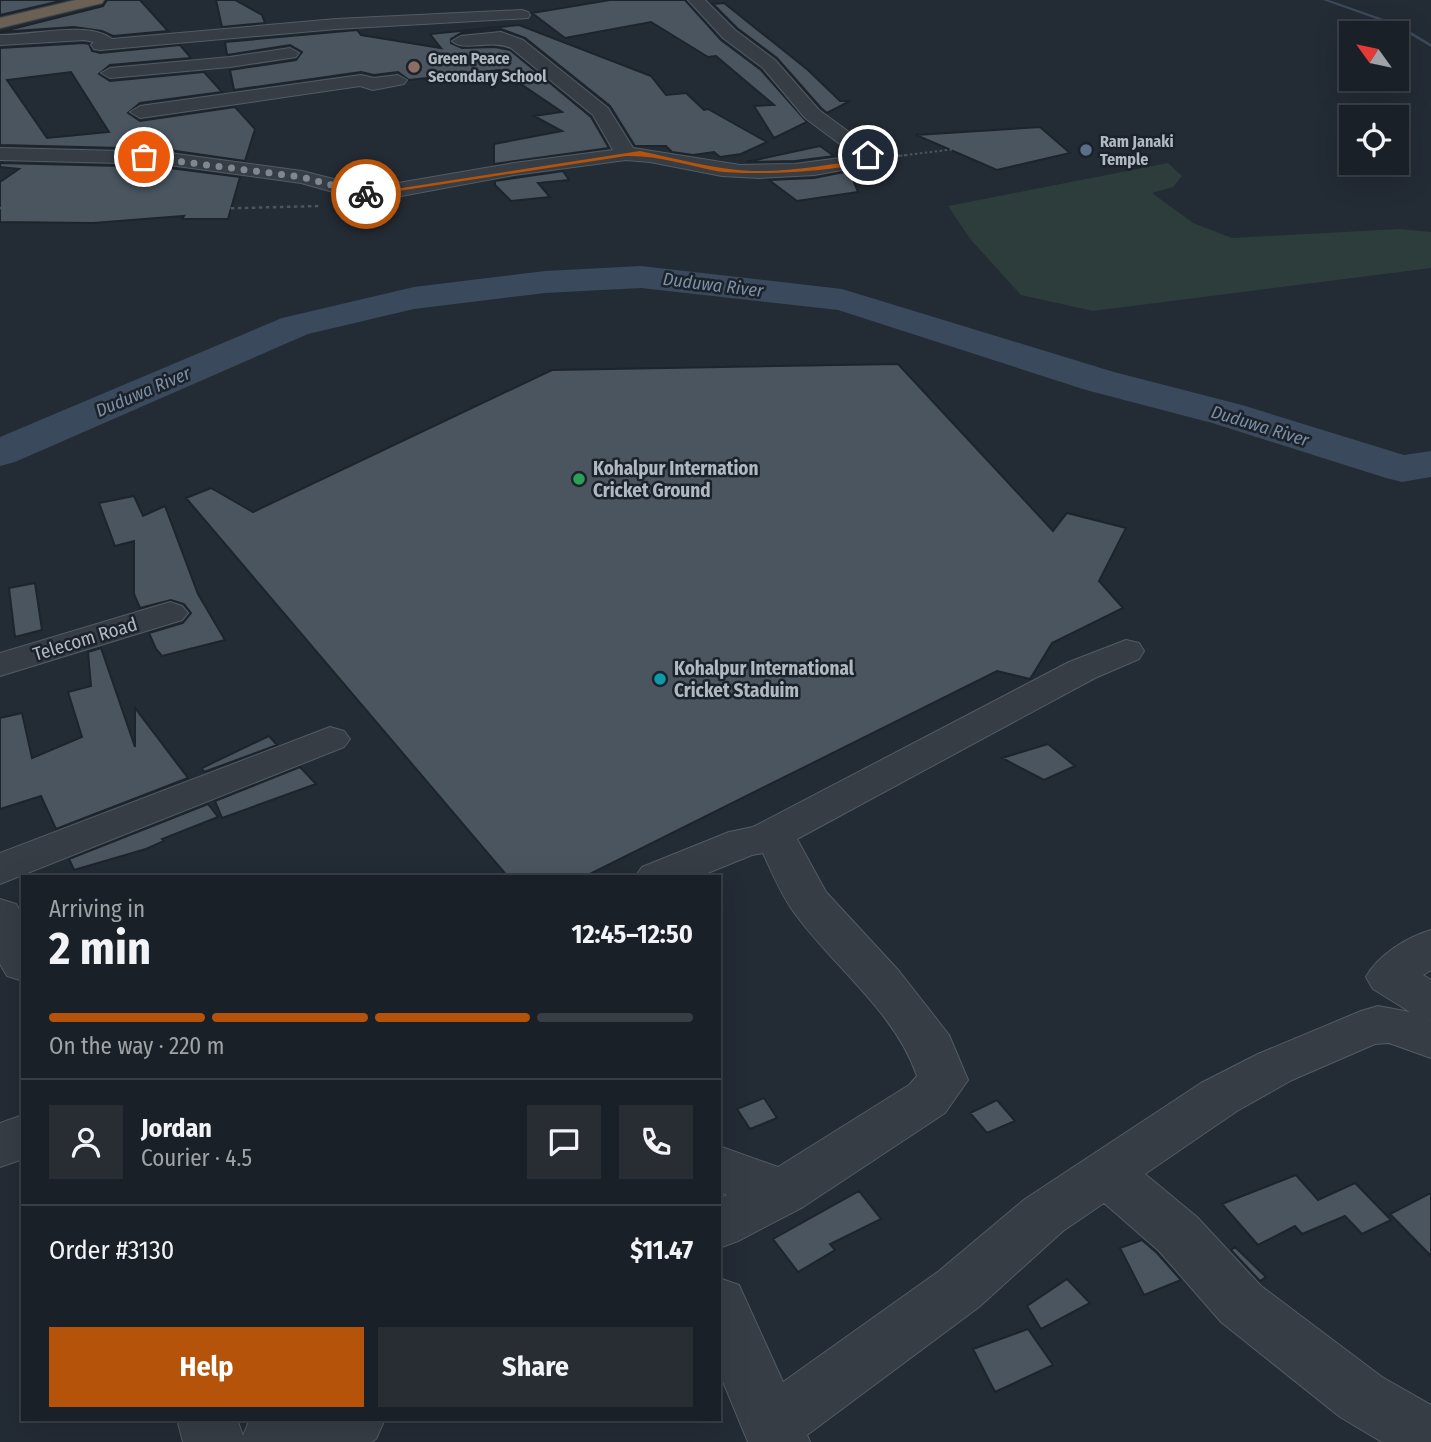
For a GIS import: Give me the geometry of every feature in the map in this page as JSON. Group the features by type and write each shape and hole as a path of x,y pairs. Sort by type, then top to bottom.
{"highway":[{"path":"0,23 96,0"}],"street":[{"path":"440,42 501,37 534,26 522,15 494,0"},
{"path":"0,155 162,143 369,195 514,169 640,153 720,170 754,173 808,169 868,160 868,155 812,114 769,64 729,34 696,0"},
{"path":"100,45 349,23 522,15"},
{"path":"349,23 395,39"},
{"path":"0,40 17,42 82,34 104,40 100,45 101,58 130,103 162,143"},
{"path":"501,37 517,44 601,112 626,154"},
{"path":"110,73 230,62 290,53"},
{"path":"130,103 361,80 373,84 398,80"},
{"name":"Telecom Road","path":"0,665 170,613"},
{"path":"662,875 744,842 763,839 1082,670 1126,651"},
{"path":"0,869 330,739"},
{"path":"721,1223 785,1191 927,1099 943,1080 932,1048 882,983 809,901 779,844 763,839"},
{"path":"0,915 21,960"},
{"path":"1431,946 1389,976 1431,1000"},
{"path":"721,1308 776,1434 959,1289 1044,1215 1219,1097 1275,1067 1378,1024 1394,1025 1431,1040"},
{"path":"0,1146 21,1137"},
{"path":"721,1168 730,1174 785,1191"},
{"path":"1107,1174 1178,1234 1241,1304 1361,1397 1431,1438"},
{"path":"208,1421 214,1442"},
{"path":"271,1442 359,1429"}],"path":[{"path":"868,160 1006,143"},
{"path":"0,208 79,212 292,208 347,205 363,201 369,195"}],"shaded area":[{"path":"1168,163 1182,176 1173,187 1152,193 1193,223 1232,238 1400,229 1431,232 1431,268 1093,311 1021,295 971,240 948,206"}],"building":[{"path":"0,0 65,0 0,15"},
{"path":"107,0 140,0 168,31 113,36 102,31 74,27 0,32 103,6"},
{"path":"216,0 235,0 262,15 265,23 222,27"},
{"path":"610,0 685,0 721,40 761,70 807,122 774,138 754,106 774,105 716,56 708,57 651,22 565,38 532,13"},
{"path":"724,3 808,70 840,101 850,101 827,113 777,58 737,28 713,4"},
{"path":"519,25 651,76 666,95 686,93 704,110 708,109 767,142 741,154 720,157 714,152 693,155 672,152 666,146 635,146 610,106 525,38 501,29 461,33 451,39 451,43 462,48 495,47 510,50 591,117 609,148 494,164 494,144 562,131 534,116 562,112 500,70 409,80 398,72 374,75 361,72 234,90 230,70 296,60 302,52 290,45 227,55 225,42 357,30 361,35 441,48 430,34"},
{"path":"84,43 89,44 92,51 100,53 180,45 191,58 110,65 99,74 110,81 204,72 222,92 140,103 128,113 140,121 235,107 255,129 245,161 162,149 0,145 0,48","holes":["71,72 109,132 47,138 7,80"]},
{"path":"1040,127 1070,153 997,170 916,135"},
{"path":"820,146 834,156 795,161 746,162"},
{"path":"0,163 162,167 240,177 228,219 182,219 184,216 93,223 0,222 0,182 19,169 0,167"},
{"path":"854,170 867,180 854,182 858,192 797,201 769,180 814,178"},
{"path":"563,171 569,180 538,183 550,197 511,201 495,185 495,181"},
{"name":"Kohalpur International Cricket Staduim","path":"898,364 1053,531 1067,513 1126,528 1099,581 1123,608 1052,643 1030,679 997,671 588,875 506,875 186,498 211,488 253,512 552,370"},
{"path":"134,496 143,516 165,506 198,594 225,640 162,656 156,649 149,633 183,623 191,613 184,604 171,600 140,608 134,594 134,541 115,546 99,503"},
{"path":"35,583 42,630 15,637 9,588"},
{"path":"101,648 135,747 135,708 188,778 56,829 41,796 0,809 0,718 22,713 32,758 82,737 68,692 91,686 88,652"},
{"path":"269,736 277,745 204,772 202,768"},
{"path":"1048,744 1075,766 1044,780 1002,758"},
{"path":"300,767 316,784 222,818 215,801"},
{"path":"208,804 218,817 162,839 164,841 146,849 74,870 69,859"},
{"path":"764,1098 777,1118 750,1129 737,1109"},
{"path":"997,1100 1015,1121 987,1133 970,1113"},
{"path":"1296,1175 1318,1200 1355,1183 1391,1220 1362,1234 1345,1216 1302,1234 1295,1226 1258,1245 1222,1204"},
{"path":"859,1191 881,1219 830,1244 835,1250 798,1272 773,1239"},
{"path":"1431,1193 1431,1256 1390,1214"},
{"path":"1142,1240 1181,1280 1144,1295 1120,1248"},
{"path":"1235,1247 1266,1277 1260,1281 1231,1250"},
{"path":"1067,1279 1090,1303 1041,1329 1027,1306"},
{"path":"1028,1329 1053,1365 995,1392 973,1349"}],"waterway":[{"path":"1325,0 1397,25 1431,46"},
{"name":"Duduwa River","path":"0,453 295,326 414,298 545,282 641,277 842,300 1100,381 1227,414 1402,469 1431,464"}],"way so far":[{"path":"144,157 302,177 366,194"}],"place":[{"name":"Green Peace Secondary School","path":"414,67"},
{"name":"Ram Janaki Temple","path":"1086,150"},
{"name":"Kohalpur Internation Cricket Ground","path":"579,479"},
{"name":"Kohalpur International Cricket Staduim","path":"660,679"}],"route":[{"path":"366,194 514,169 626,154 640,153 720,170 754,173 843,165 868,160 868,155"}]}
